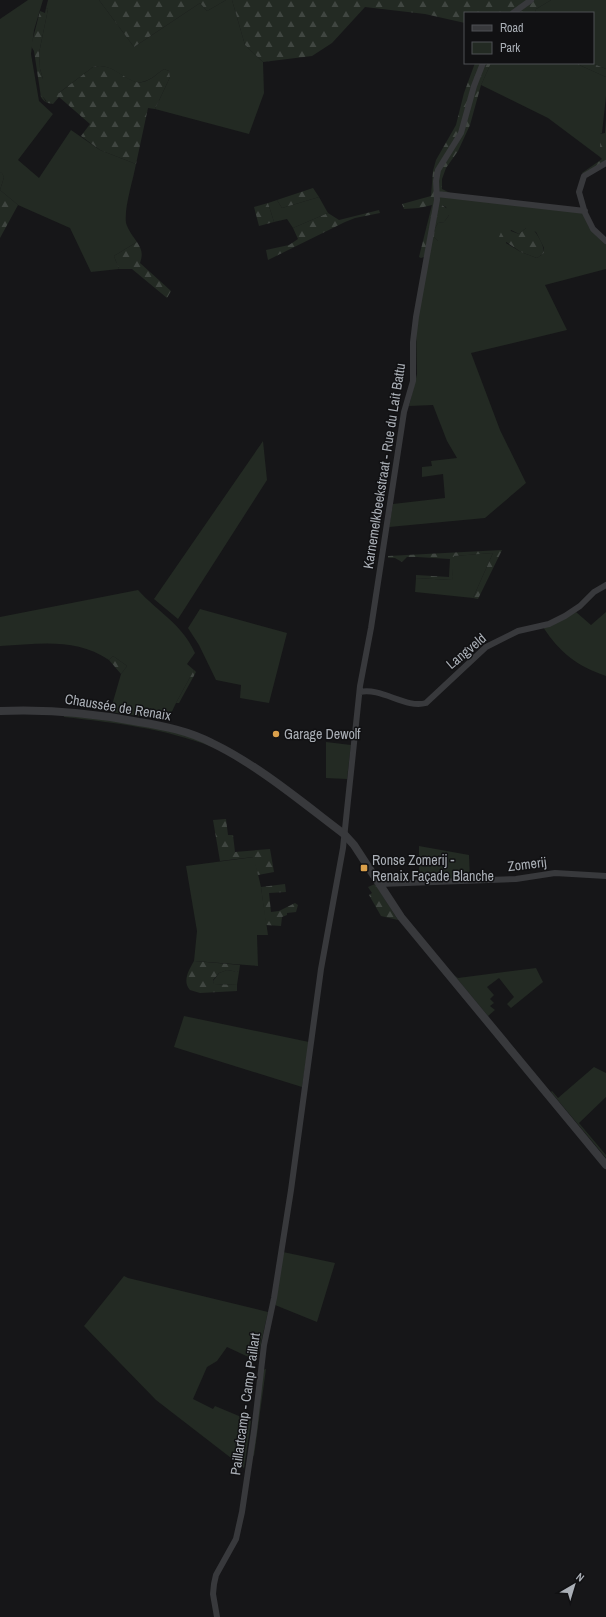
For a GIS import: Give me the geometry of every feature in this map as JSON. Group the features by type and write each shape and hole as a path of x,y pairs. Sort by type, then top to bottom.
{"street":[{"path":"514,12 531,0"},
{"name":"Karnemelkbeekstraat - Rue du Lait Battu","path":"344,834 360,686 371,628 404,412 413,381 413,342 437,194 436,181 438,170 459,137 474,86 483,64"},
{"path":"606,162 582,178 579,192 585,211 593,228 606,241"},
{"path":"437,194 585,211"},
{"name":"Langveld","path":"360,692 378,694 414,704 426,703 486,647 518,631 549,624 565,616 580,606 594,592 606,585"},
{"name":"Chaussée de Renaix","path":"0,711 44,711 104,716 163,726 194,735 236,756 344,834 354,845 401,917 606,1165"},
{"name":"Paillartcamp - Camp Paillart","path":"217,1617 213,1594 216,1575 236,1539 240,1527 254,1431 264,1345 274,1298 291,1190 321,969 343,848 344,834"},
{"name":"Zomerij","path":"379,884 516,879 555,873 606,876"}],"green space":[{"path":"28,0 43,0 34,30 31,54 39,101 53,114 18,160 39,178 71,130 100,150 136,164 127,202 126,223 137,242 114,256 119,269 91,272 70,228 18,205 0,190 4,177 1,172 0,173 0,19"},
{"path":"48,0 99,0 134,47 200,3 207,11 226,0 232,0 245,45 263,62 264,93 249,134 155,109 170,77 169,71 164,69 148,80 137,82 107,67 93,67 47,102 43,97 43,79 40,69 39,53 48,9 46,8"},
{"path":"99,0 226,0 207,11 200,3 134,47"},
{"path":"232,0 551,0 536,9 535,12 464,12 464,23 425,14 365,7 332,43 312,56 263,62 245,45"},
{"path":"551,0 606,0 606,69 594,64 594,12 535,12 536,9"},
{"path":"46,8 48,9 39,53 40,69 43,79 43,97 46,102 41,97 34,51 31,46 40,11 45,13"},
{"path":"475,64 491,64 481,85 470,125 458,151 446,168 442,179 442,189 450,193 442,193 442,205 449,210 449,215 444,222 438,223 435,228 434,237 438,241 438,247 429,255 421,258 419,257 432,205 404,209 402,204 431,196 433,171 436,160 456,125 464,93"},
{"path":"491,64 577,64 606,77 606,96 602,133 600,134 600,157 548,118 481,85"},
{"path":"577,64 594,64 606,69 606,77"},
{"path":"93,67 108,67 137,82 148,80 164,69 169,71 170,77 155,109 148,108 136,164 100,150 81,136 90,124 59,97 53,104 46,102 55,91 59,93"},
{"path":"606,119 606,160 584,175 582,173 602,159 600,157 600,134 605,133"},
{"path":"1,171 4,177 0,190 0,173"},
{"path":"313,188 319,197 282,208 277,200"},
{"path":"0,190 18,205 0,238"},
{"path":"442,196 582,212 589,227 606,244 606,269 545,285 567,330 471,353 500,430 526,483 485,518 389,527 393,504 445,498 443,474 422,477 422,467 432,466 431,461 457,458 447,441 433,405 409,406 417,374 416,328 429,255 438,241 434,237 435,228 438,223 444,222 449,215 446,207 442,205","holes":["526,228 536,232 544,248 544,253 537,258 521,252 506,243 511,230 519,234"]},
{"path":"319,197 328,213 293,228 287,219 274,222 268,203 277,200 282,208"},
{"path":"268,203 274,222 259,226 254,207"},
{"path":"379,210 380,213 355,218 345,222 268,260 266,250 289,245 298,239 293,228 328,213 339,220"},
{"path":"526,228 532,228 542,243 544,253 537,258 521,252 499,237 502,230 505,229 519,234"},
{"path":"137,242 142,252 140,263 171,291 167,298 132,269 119,269 114,256"},
{"path":"263,441 267,480 178,619 154,599"},
{"path":"502,550 478,599 473,598 493,553 454,556 452,580 416,578 416,575 449,577 450,559 407,557 402,562 395,558 388,558 388,556"},
{"path":"493,553 473,598 415,592 416,578 452,580 453,556"},
{"path":"138,590 184,634 195,653 187,664 194,670 168,720 110,712 121,674 127,666 113,656 109,660 83,648 70,645 42,643 0,646 0,617"},
{"path":"200,609 287,633 269,703 240,698 241,685 216,680 199,645 188,628"},
{"path":"576,612 591,625 606,612 606,676 586,668 570,658 549,636 543,627"},
{"path":"113,656 127,666 121,674 109,660"},
{"path":"194,670 196,672 179,703 176,703"},
{"path":"64,715 133,723 194,737 212,747 176,735 158,731 121,724 64,717"},
{"path":"326,742 351,745 347,779 326,778"},
{"path":"226,819 228,835 233,835 235,852 270,849 274,872 258,875 253,857 220,861 213,820"},
{"path":"419,846 469,855 470,880 419,882"},
{"path":"254,857 261,887 268,935 257,935 258,966 194,961 197,931 186,866"},
{"path":"285,884 286,892 269,893 271,912 279,911 295,903 298,905 296,912 287,913 287,915 282,917 281,926 266,925 261,887"},
{"path":"375,884 398,920 381,916 369,895 372,893 368,887"},
{"path":"194,961 240,965 239,972 227,970 219,973 213,980 214,984 237,985 237,991 200,993 190,990 186,979"},
{"path":"536,968 543,982 511,1008 507,1004 514,997 499,978 487,987 494,995 490,999 494,1003 490,1006 495,1010 488,1016 454,975 458,978"},
{"path":"227,970 239,972 237,985 214,984 213,981 219,973"},
{"path":"184,1016 309,1042 302,1087 174,1047"},
{"path":"594,1067 606,1073 606,1097 579,1123 606,1155 606,1158 551,1092 552,1091 558,1098"},
{"path":"283,1252 335,1263 317,1322 275,1305"},
{"path":"124,1276 268,1312 257,1361 227,1347 217,1361 207,1367 193,1399 213,1409 215,1406 251,1421 244,1468 156,1400 84,1326"},
{"path":"266,1369 254,1456 252,1455 263,1370"}],"place":[{"name":"Garage Dewolf","path":"276,734"},
{"name":"Ronse Zomerij - Renaix Façade Blanche","path":"364,868"}]}
